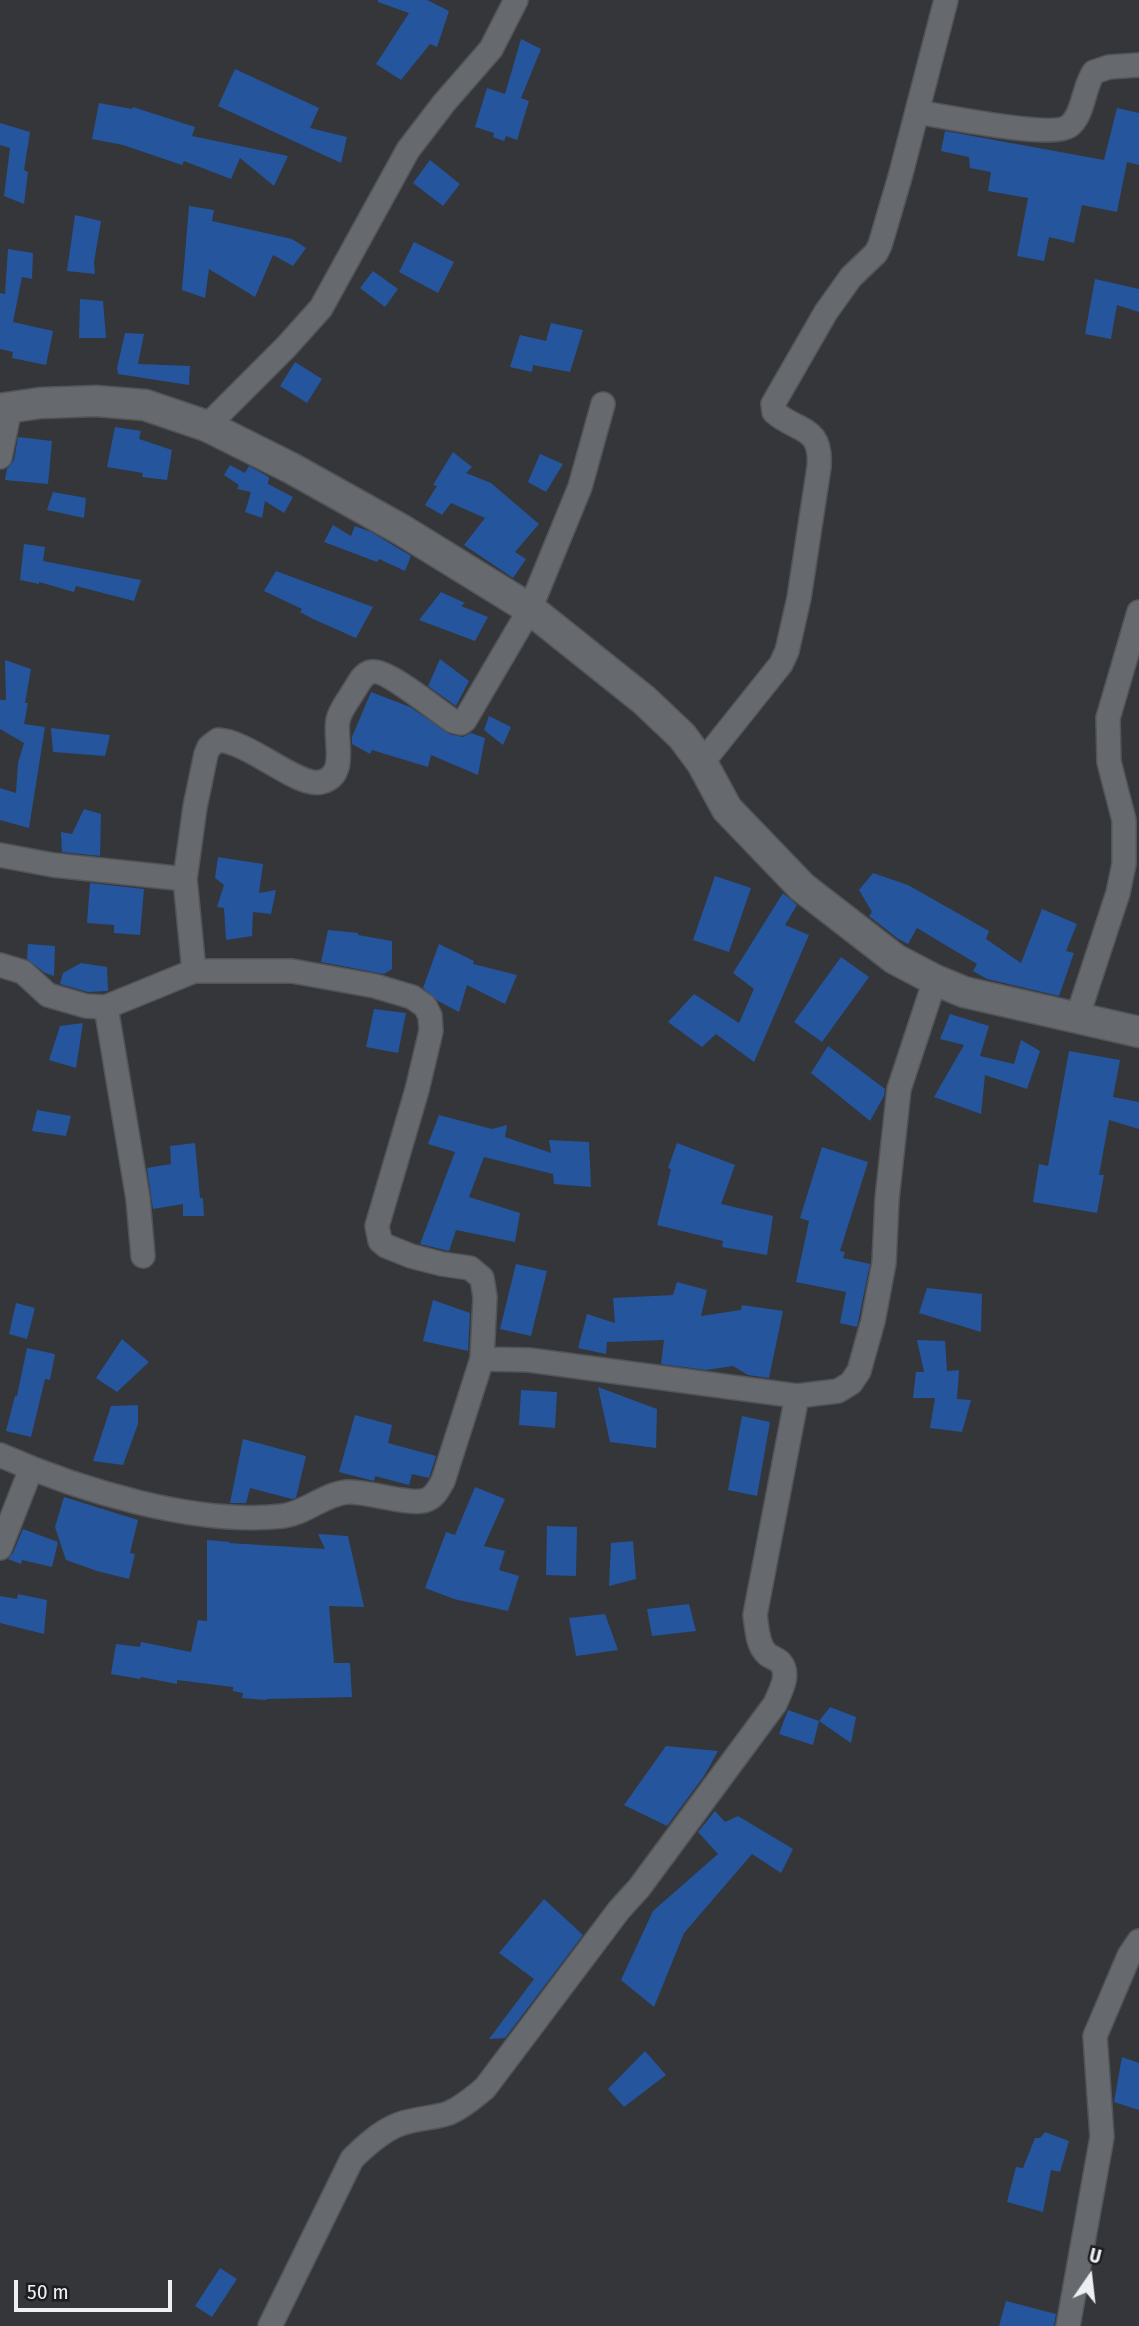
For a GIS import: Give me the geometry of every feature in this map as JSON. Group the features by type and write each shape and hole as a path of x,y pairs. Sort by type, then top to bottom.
{"street":[{"path":"207,426 321,308 408,149 491,49 516,0"},
{"path":"702,763 781,664 787,651 799,598 820,467 820,448 806,430 774,412 773,404 826,312 850,277 870,259 880,245 946,0"},
{"path":"917,112 1037,130 1059,130 1068,127 1074,120 1094,72 1109,67 1139,65"},
{"path":"0,457 5,408 40,403 96,401 145,405 207,426 402,530 530,609 652,707 681,736 702,763 727,809 802,887 895,959 934,981 964,992 1139,1032"},
{"path":"194,971 185,879 206,754 218,740 234,742 306,781 326,780 333,775 338,765 337,723 340,715 361,680 377,671 390,677 453,721 461,723 472,709 530,609 580,487 603,404"},
{"path":"1077,1018 1120,883 1131,823 1110,762 1108,718 1139,612"},
{"path":"0,855 53,865 185,879"},
{"path":"0,965 23,972 48,995 69,1002 106,1007 194,971 292,971 375,986 412,998 425,1006 430,1016 431,1031 417,1090 377,1226 378,1234 380,1241 386,1246 411,1256 478,1272 482,1278 485,1297 482,1359 443,1481 435,1494 427,1500 344,1492 287,1515 264,1517 202,1514 136,1502 32,1469 0,1455"},
{"path":"482,1359 529,1360 797,1396 838,1391 851,1383 859,1371 873,1321 884,1263 888,1187 899,1089 934,981"},
{"path":"106,1007 138,1199 143,1256"},
{"path":"270,2326 352,2159 372,2139 396,2125 423,2117 447,2114 466,2104 485,2088 619,1910 639,1888 775,1704 785,1677 784,1668 766,1653 758,1635 755,1615 797,1396"},
{"path":"0,1548 32,1469"},
{"path":"1068,2326 1102,2137 1095,2036 1129,1956 1139,1941"}],"building":[{"path":"378,0 427,0 449,11 437,47 430,44 401,80 376,64 409,13"},
{"path":"521,39 541,49 521,98 529,101 517,140 506,136 504,141 493,137 494,133 475,127 487,88 505,94"},
{"path":"235,69 319,108 310,128 347,137 341,163 218,106"},
{"path":"99,103 132,109 133,107 195,127 192,136 288,156 274,186 240,158 231,179 184,161 182,165 123,145 92,139"},
{"path":"1117,108 1139,113 1139,165 1127,162 1117,212 1082,205 1074,243 1049,237 1044,261 1017,256 1028,198 988,191 991,172 970,168 969,157 941,151 945,131 1104,160"},
{"path":"0,123 30,132 24,170 28,172 24,204 4,196 10,148 0,145"},
{"path":"430,160 460,184 443,206 413,183"},
{"path":"189,206 214,210 212,221 292,239 306,248 293,266 273,255 255,297 209,269 205,298 182,290"},
{"path":"75,215 101,221 94,262 95,274 67,271"},
{"path":"414,242 454,262 438,293 399,272"},
{"path":"8,249 33,253 32,279 22,277 13,322 53,331 46,365 12,358 13,352 0,349 0,293 5,294"},
{"path":"373,271 398,289 385,307 360,288"},
{"path":"1095,279 1139,289 1139,312 1117,305 1111,339 1085,334"},
{"path":"80,299 103,301 106,338 79,338"},
{"path":"551,323 583,330 570,372 533,365 532,372 510,367 520,335 546,341"},
{"path":"125,333 144,334 138,364 190,366 189,385 118,374"},
{"path":"295,362 322,379 307,403 280,386"},
{"path":"115,427 141,431 139,439 172,450 167,480 142,477 143,473 107,467"},
{"path":"18,437 52,441 48,484 5,480 7,469 14,460"},
{"path":"453,452 472,467 466,473 491,483 539,524 515,552 526,559 513,578 464,545 485,518 451,503 442,515 425,505 437,486 433,485"},
{"path":"540,454 563,464 546,492 528,482"},
{"path":"230,465 245,473 249,466 269,477 268,484 293,497 284,513 265,501 262,518 245,512 251,492 237,489 239,485 224,475"},
{"path":"53,492 86,498 84,518 47,510"},
{"path":"333,525 351,536 355,526 371,532 411,556 405,571 379,559 377,562 324,542"},
{"path":"24,544 45,547 43,561 141,580 134,601 76,586 74,592 39,582 20,580"},
{"path":"276,571 373,607 356,638 313,619 300,612 302,609 264,591"},
{"path":"441,592 465,603 461,606 488,617 475,641 419,620"},
{"path":"440,659 469,681 456,706 428,686"},
{"path":"5,660 31,669 24,724 45,727 29,828 0,820 0,788 16,793 18,763 24,743 0,729 0,700 6,700"},
{"path":"371,692 410,707 449,734 463,737 471,733 485,738 478,775 431,755 428,767 372,750 370,754 352,744 352,737"},
{"path":"489,716 511,727 503,745 484,730"},
{"path":"51,728 110,735 105,756 53,752"},
{"path":"84,809 101,814 100,856 62,852 61,832 72,834"},
{"path":"218,857 263,864 259,893 276,890 271,914 253,912 252,936 226,940 224,908 217,907 224,885 215,878"},
{"path":"873,873 908,885 989,931 986,939 1021,963 1042,909 1077,924 1066,951 1074,953 1059,996 987,979 973,971 977,964 917,928 908,944 897,938 869,916 872,912 859,890"},
{"path":"715,876 751,888 729,952 693,940"},
{"path":"90,883 144,889 140,935 114,933 114,925 87,923"},
{"path":"783,893 797,905 785,925 809,935 754,1062 716,1034 702,1047 668,1022 694,994 739,1023 754,989 733,973"},
{"path":"328,930 358,933 392,941 392,969 384,974 321,962"},
{"path":"28,944 55,946 54,976 45,973 27,959"},
{"path":"439,944 474,961 473,964 517,975 505,1004 467,985 459,1012 438,1001 423,988"},
{"path":"841,957 869,977 822,1042 794,1022"},
{"path":"81,963 107,967 108,991 88,992 60,984 63,973"},
{"path":"374,1009 406,1013 398,1053 366,1047"},
{"path":"950,1014 989,1026 980,1056 1014,1064 1021,1040 1040,1051 1027,1089 985,1075 981,1114 934,1097 964,1045 940,1039"},
{"path":"83,1023 76,1068 49,1060 60,1026"},
{"path":"828,1046 885,1089 870,1121 811,1073"},
{"path":"1069,1051 1120,1060 1113,1097 1139,1102 1139,1129 1109,1120 1099,1175 1104,1175 1097,1213 1033,1202 1039,1164 1048,1166"},
{"path":"37,1110 71,1116 66,1136 32,1131"},
{"path":"439,1115 492,1129 507,1125 505,1137 551,1153 549,1140 589,1142 591,1187 554,1184 553,1174 484,1157 469,1197 520,1213 515,1242 456,1230 449,1251 420,1244 455,1152 428,1144"},
{"path":"195,1143 204,1216 183,1216 183,1204 153,1209 147,1168 171,1164 170,1146"},
{"path":"677,1143 735,1165 721,1204 773,1216 767,1255 722,1247 723,1241 657,1225 671,1169 668,1168"},
{"path":"822,1147 868,1162 840,1251 845,1252 843,1258 870,1264 857,1327 840,1323 846,1292 796,1282 809,1221 800,1218"},
{"path":"516,1264 547,1271 531,1336 500,1329"},
{"path":"677,1282 707,1290 701,1316 741,1310 742,1305 783,1311 769,1378 748,1375 733,1366 706,1370 661,1364 664,1340 607,1342 606,1354 578,1348 587,1314 615,1323 613,1298 673,1295"},
{"path":"927,1288 982,1294 981,1332 919,1313"},
{"path":"433,1300 470,1313 468,1351 423,1341"},
{"path":"16,1303 35,1308 27,1339 9,1334"},
{"path":"122,1339 149,1362 117,1392 96,1378"},
{"path":"917,1340 945,1341 947,1371 959,1370 957,1399 971,1400 962,1432 930,1428 935,1398 913,1398 916,1372 924,1372"},
{"path":"27,1348 55,1354 50,1380 45,1379 31,1437 6,1431"},
{"path":"598,1387 657,1409 656,1448 610,1442"},
{"path":"521,1390 557,1392 555,1428 519,1425"},
{"path":"138,1405 138,1424 123,1465 93,1461 111,1406"},
{"path":"355,1415 392,1425 388,1443 436,1456 429,1478 412,1474 409,1485 375,1476 374,1481 339,1472"},
{"path":"742,1416 770,1422 757,1496 728,1490"},
{"path":"243,1439 306,1456 296,1498 250,1488 246,1503 230,1503"},
{"path":"475,1487 505,1499 484,1546 505,1551 499,1570 519,1576 508,1611 454,1599 425,1588 446,1532 455,1535"},
{"path":"64,1497 138,1520 130,1553 135,1554 129,1579 66,1560 55,1527"},
{"path":"547,1526 577,1527 576,1576 546,1575"},
{"path":"23,1529 58,1542 52,1567 22,1560 21,1564 8,1559"},
{"path":"318,1534 348,1536 364,1607 329,1606 334,1663 350,1663 352,1697 266,1700 242,1698 243,1693 233,1691 233,1687 177,1680 177,1684 111,1674 116,1644 140,1647 141,1642 191,1652 198,1620 207,1621 207,1540 325,1549"},
{"path":"633,1541 636,1579 609,1586 611,1543"},
{"path":"18,1594 47,1600 44,1634 0,1623 0,1596 17,1599"},
{"path":"689,1604 696,1631 652,1636 647,1609"},
{"path":"605,1614 618,1650 576,1656 569,1618"},
{"path":"830,1707 856,1717 851,1743 819,1721"},
{"path":"788,1710 819,1721 813,1745 779,1734"},
{"path":"666,1746 718,1751 704,1776 667,1826 624,1805"},
{"path":"715,1811 725,1822 738,1816 793,1849 781,1873 752,1854 684,1933 654,2007 621,1980 653,1911 718,1854 698,1832"},
{"path":"544,1899 583,1935 505,2038 489,2039 534,1979 499,1953"},
{"path":"645,2051 666,2075 624,2107 608,2089"},
{"path":"1122,2057 1139,2063 1139,2110 1114,2102"},
{"path":"1045,2132 1069,2141 1060,2172 1051,2170 1043,2212 1007,2202 1016,2167 1023,2168 1035,2138 1040,2138"},
{"path":"220,2268 237,2279 212,2317 195,2306"},
{"path":"1006,2301 1056,2314 1054,2326 999,2326"}]}
